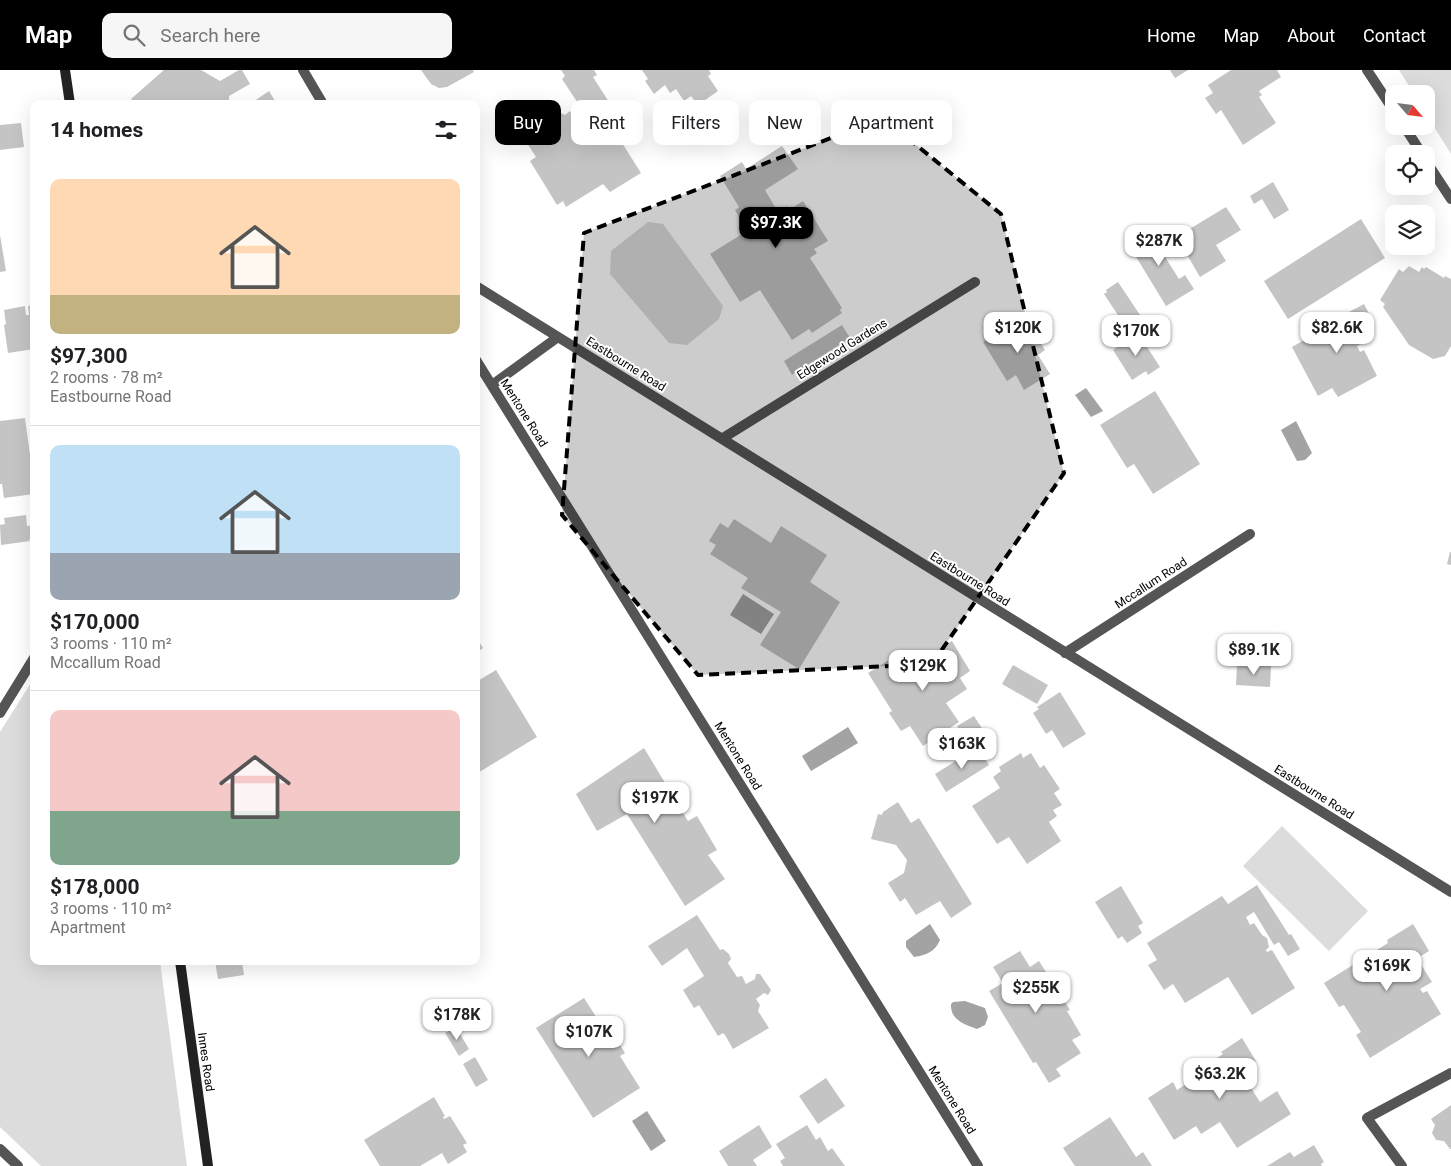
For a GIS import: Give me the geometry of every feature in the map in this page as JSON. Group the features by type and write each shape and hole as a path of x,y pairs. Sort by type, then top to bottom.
{"street":[{"path":"65,70 69,100"},
{"path":"303,70 321,100"},
{"path":"1367,70 1385,97"},
{"path":"1435,175 1451,199"},
{"name":"Edgewood Gardens","path":"723,438 975,282"},
{"name":"Eastbourne Road","path":"480,288 1451,892"},
{"path":"492,385 558,337"},
{"name":"Mentone Road","path":"480,366 978,1166"},
{"name":"Mccallum Road","path":"1065,653 1250,534"},
{"path":"0,713 30,664"},
{"name":"Innes Road","path":"181,965 208,1166"},
{"path":"1402,1166 1367,1118 1451,1073"},
{"path":"0,1149 18,1166"}],"highlighted area":[{"path":"883,118 1001,214 1064,473 932,664 698,675 562,515 584,233"}],"shaded area":[{"path":"1399,70 1451,70 1451,154 1435,128 1435,85 1408,85"},
{"path":"648,222 663,224 723,306 719,319 687,345 669,343 610,274 611,251"},
{"path":"1086,388 1103,411 1091,417 1075,395"},
{"path":"1296,421 1312,453 1305,460 1297,461 1281,430"},
{"path":"743,594 774,614 761,634 730,615"},
{"path":"30,684 30,965 161,965 187,1166 41,1166 0,1127 0,732"},
{"path":"848,727 858,743 811,771 802,756"},
{"path":"1282,826 1368,911 1329,951 1243,866"},
{"path":"930,924 940,940 930,952 914,957 906,947 906,941"},
{"path":"965,1001 985,1008 988,1017 985,1025 977,1029 955,1018 951,1004 953,1002"},
{"path":"647,1111 666,1141 651,1151 632,1121"}],"building":[{"path":"164,70 201,70 220,81 242,70 250,84 229,96 229,100 131,99"},
{"path":"421,70 473,70 474,72 447,87 439,88 431,84"},
{"path":"561,70 594,70 597,75 593,77 608,100 576,100 562,79 565,76"},
{"path":"642,70 709,70 711,74 708,76 718,91 705,100 694,100 691,96 683,100 676,89 670,93 665,85 654,94 645,81 648,79"},
{"path":"1170,70 1188,70 1175,78"},
{"path":"1231,70 1277,70 1281,77 1259,91 1262,95 1259,97 1276,123 1243,145 1221,110 1216,114 1205,98 1213,93 1208,85"},
{"path":"269,91 275,100 256,100"},
{"path":"570,111 571,145 623,145 641,173 610,192 603,184 566,207 563,201 557,205 530,161 536,157 528,145 561,145 561,113 565,115"},
{"path":"21,123 24,147 0,150 0,125"},
{"path":"782,146 798,169 765,190 778,212 787,206 789,210 803,201 828,241 814,249 817,253 810,258 842,308 840,310 842,313 812,333 809,329 792,340 760,290 740,302 710,254 747,231 735,210 739,207 720,176 742,162 746,169"},
{"path":"1273,182 1289,210 1274,219 1262,199 1254,204 1250,196"},
{"path":"1226,207 1241,230 1216,245 1226,261 1200,277 1182,246 1179,248 1173,239"},
{"path":"1361,219 1385,258 1288,319 1264,281"},
{"path":"1151,227 1168,249 1162,252 1179,279 1185,275 1194,289 1166,306 1127,242"},
{"path":"0,235 6,271 0,272"},
{"path":"1409,266 1419,272 1422,267 1424,269 1426,267 1444,278 1445,276 1451,279 1451,346 1445,356 1433,359 1409,345 1383,307 1385,304 1380,300 1399,269 1403,272"},
{"path":"1118,282 1142,318 1129,326 1125,326 1104,294 1107,292 1106,290"},
{"path":"1364,304 1373,321 1356,331 1363,343 1357,346 1360,352 1364,350 1377,376 1338,397 1332,388 1318,396 1292,347 1306,339 1304,336"},
{"path":"25,306 26,315 29,315 28,306 30,306 30,350 8,353 4,310"},
{"path":"1024,317 1045,350 1038,355 1050,374 1024,390 1016,375 1007,381 983,342"},
{"path":"842,325 850,338 792,375 784,361"},
{"path":"1138,333 1160,367 1148,375 1146,371 1132,380 1113,350"},
{"path":"1155,391 1200,464 1153,494 1134,464 1127,468 1100,425"},
{"path":"25,418 30,455 30,495 4,498 2,484 0,484 0,421"},
{"path":"26,515 27,526 30,526 30,541 1,545 0,525 5,524 4,518"},
{"path":"734,519 771,543 781,526 827,555 810,582 840,602 799,669 760,645 781,612 741,588 748,578 710,554 716,545 709,541 720,523 728,528"},
{"path":"1451,552 1451,565 1447,564"},
{"path":"952,641 970,671 960,678 967,689 946,703 959,722 923,746 910,726 901,731 889,713 892,711 868,673 889,660 896,672 919,657 927,670 933,666 927,657"},
{"path":"1237,664 1271,666 1270,687 1236,685"},
{"path":"1013,665 1048,685 1037,704 1002,684"},
{"path":"496,670 537,737 480,772 480,680"},
{"path":"1060,692 1086,734 1063,748 1052,730 1046,734 1033,713 1039,709 1037,707"},
{"path":"974,716 985,733 967,744 957,726"},
{"path":"978,747 989,765 946,792 935,774"},
{"path":"644,748 688,821 697,816 717,850 708,855 725,879 685,906 627,814 597,831 576,794"},
{"path":"1021,753 1023,758 1031,753 1040,768 1044,765 1060,789 1054,793 1062,805 1053,810 1057,816 1049,822 1061,841 1027,864 1009,837 997,844 972,806 1000,788 993,777 1001,771 999,767"},
{"path":"898,802 911,823 919,818 972,904 951,918 940,901 916,915 905,898 900,902 888,883 904,873 907,860 896,845 871,839 878,814 882,815 883,812"},
{"path":"1257,885 1300,949 1288,956 1279,942 1274,945 1254,912 1246,917 1250,925 1254,923 1262,935 1267,938 1269,947 1266,950 1267,952 1272,950 1295,988 1252,1015 1228,977 1185,1003 1173,984 1164,990 1148,965 1157,960 1147,943 1222,896 1228,904"},
{"path":"1121,886 1143,923 1138,926 1142,933 1127,943 1122,936 1118,939 1095,902"},
{"path":"697,915 720,950 723,949 729,954 731,959 728,963 737,977 742,976 746,984 755,979 756,974 760,974 771,990 768,995 764,993 756,999 760,1005 758,1011 769,1028 733,1049 723,1033 718,1036 699,1005 694,1008 683,990 704,976 687,948 662,966 648,946"},
{"path":"1413,924 1429,951 1405,966 1408,971 1420,963 1432,982 1420,989 1423,993 1427,991 1441,1014 1370,1058 1356,1035 1361,1032 1344,1005 1339,1007 1324,983 1388,943 1387,940"},
{"path":"1020,951 1030,967 1039,961 1070,1010 1067,1011 1081,1035 1072,1040 1081,1053 1056,1069 1061,1076 1049,1083 1036,1062 1033,1063 989,991 1003,983 993,967"},
{"path":"216,965 243,965 244,975 218,979"},
{"path":"584,998 611,1040 615,1037 625,1053 620,1056 640,1088 593,1118 536,1028"},
{"path":"456,1027 469,1049 459,1056 445,1033"},
{"path":"1242,1038 1256,1061 1240,1071 1260,1102 1277,1091 1291,1114 1237,1148 1220,1122 1201,1134 1196,1126 1174,1140 1148,1098 1173,1082 1177,1090 1193,1076 1195,1079 1198,1077 1195,1072 1223,1054 1221,1052"},
{"path":"475,1057 488,1080 476,1087 463,1064"},
{"path":"826,1078 845,1106 818,1124 799,1096"},
{"path":"434,1097 445,1116 443,1117 444,1119 450,1116 467,1143 463,1145 467,1152 448,1164 442,1153 420,1166 380,1166 364,1140"},
{"path":"1451,1105 1450,1149 1444,1141 1436,1140 1432,1133 1435,1125 1431,1119"},
{"path":"1110,1117 1136,1157 1143,1152 1152,1166 1075,1166 1063,1148"},
{"path":"759,1125 772,1147 753,1160 757,1166 728,1166 719,1151"},
{"path":"807,1125 816,1140 820,1137 828,1151 832,1148 845,1166 783,1166 780,1161 785,1158 776,1144"},
{"path":"1314,1145 1324,1162 1321,1164 1322,1166 1267,1166 1290,1152 1294,1157"}]}
